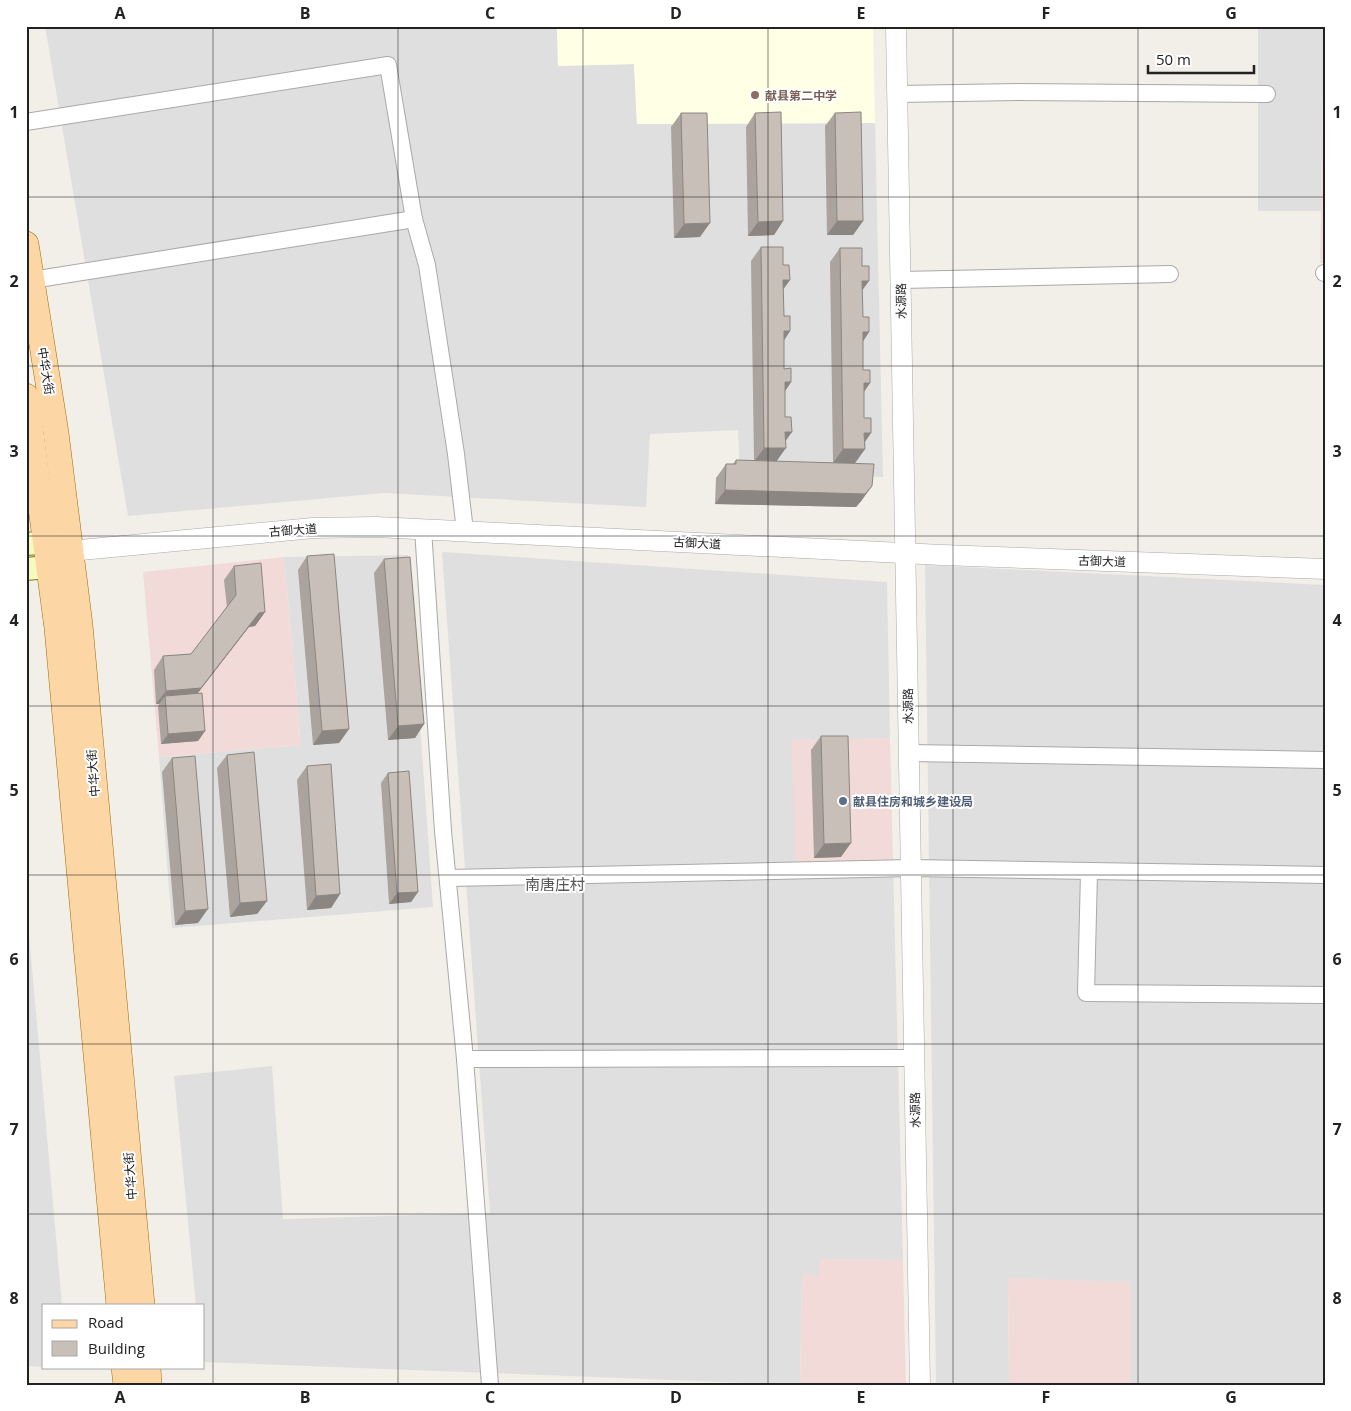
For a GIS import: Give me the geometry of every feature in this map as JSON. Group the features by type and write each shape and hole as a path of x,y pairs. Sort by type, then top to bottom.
{"main road":[{"name":"中华大街","path":"26,244 56,433 51,554 80,626 142,1304"},
{"name":"中华大街","path":"26,396 51,554 118,1304"},
{"path":"124,1368 126,1385"},
{"path":"148,1368 149,1385"}],"street":[{"name":"水源路","path":"896,26 920,1385"},
{"path":"26,122 388,65 414,219 427,265 456,454 465,531"},
{"path":"898,94 1019,92 1266,94"},
{"path":"32,280 414,219"},
{"path":"901,280 1170,274"},
{"name":"古御大道","path":"51,554 313,528 423,529 905,553 1325,570"},
{"path":"423,529 448,878 465,1059 490,1385"},
{"path":"909,753 1325,760"},
{"path":"448,878 911,868 1089,873 1325,875"},
{"path":"1089,873 1086,993 1325,995"},
{"path":"465,1059 914,1058"}],"shaded area":[{"path":"45,26 557,26 558,66 634,64 637,124 875,123 883,477 740,472 738,430 650,434 646,507 384,493 128,516"},
{"name":"献县第二中学","path":"557,26 873,26 875,123 637,124 634,64 558,66"},
{"path":"1258,26 1324,26 1321,211 1258,211"},
{"path":"1324,26 1325,263 1320,263"},
{"path":"442,552 887,582 890,738 792,741 893,862 903,1260 820,1259 819,1276 802,1275 800,1385 205,1362 205,1304 196,1304 174,1076 272,1066 283,1219 490,1213"},
{"path":"408,555 433,907 172,928 159,757 301,745 284,557"},
{"path":"284,557 301,745 159,757 143,572"},
{"path":"925,565 1325,585 1325,1385 1131,1385 1131,1282 1008,1279 1009,1385 936,1385"},
{"name":"献县住房和城乡建设局","path":"890,738 893,862 795,865 792,740"},
{"path":"28,923 62,1304 42,1304 42,1367 26,1366 26,924"},
{"path":"819,1259 903,1260 906,1385 800,1385 802,1275 819,1275"},
{"path":"1008,1278 1131,1282 1131,1385 1009,1385"}],"building":[{"path":"781,112 783,221 758,222 755,113"},
{"path":"861,112 863,221 837,221 835,113"},
{"path":"681,113 707,113 710,223 684,224"},
{"path":"761,247 783,247 783,265 789,265 790,280 783,280 784,316 790,316 790,331 784,331 784,369 791,368 791,382 785,382 785,417 791,417 792,432 785,432 786,448 764,448"},
{"path":"840,248 862,248 862,266 869,266 869,281 862,281 863,317 869,317 869,332 863,332 863,370 870,370 870,383 864,383 864,418 871,418 871,433 864,433 865,449 843,449"},
{"path":"736,460 874,464 872,486 865,494 725,490 726,464 736,464"},
{"path":"334,554 349,729 322,731 307,556"},
{"path":"410,557 424,724 398,726 384,559"},
{"path":"261,563 265,612 259,613 201,688 166,691 163,656 191,654 236,595 234,566"},
{"path":"202,693 205,731 168,734 165,696"},
{"path":"821,736 848,736 851,843 824,844"},
{"path":"254,752 267,901 240,903 227,755"},
{"path":"195,756 208,909 185,911 172,758"},
{"path":"331,764 340,894 316,896 307,766"},
{"path":"409,771 418,892 397,893 388,773"}],"place":[{"name":"献县第二中学","path":"755,95"},
{"name":"献县住房和城乡建设局","path":"843,801"}],"district":[{"name":"南唐庄村","path":"555,884"}]}
